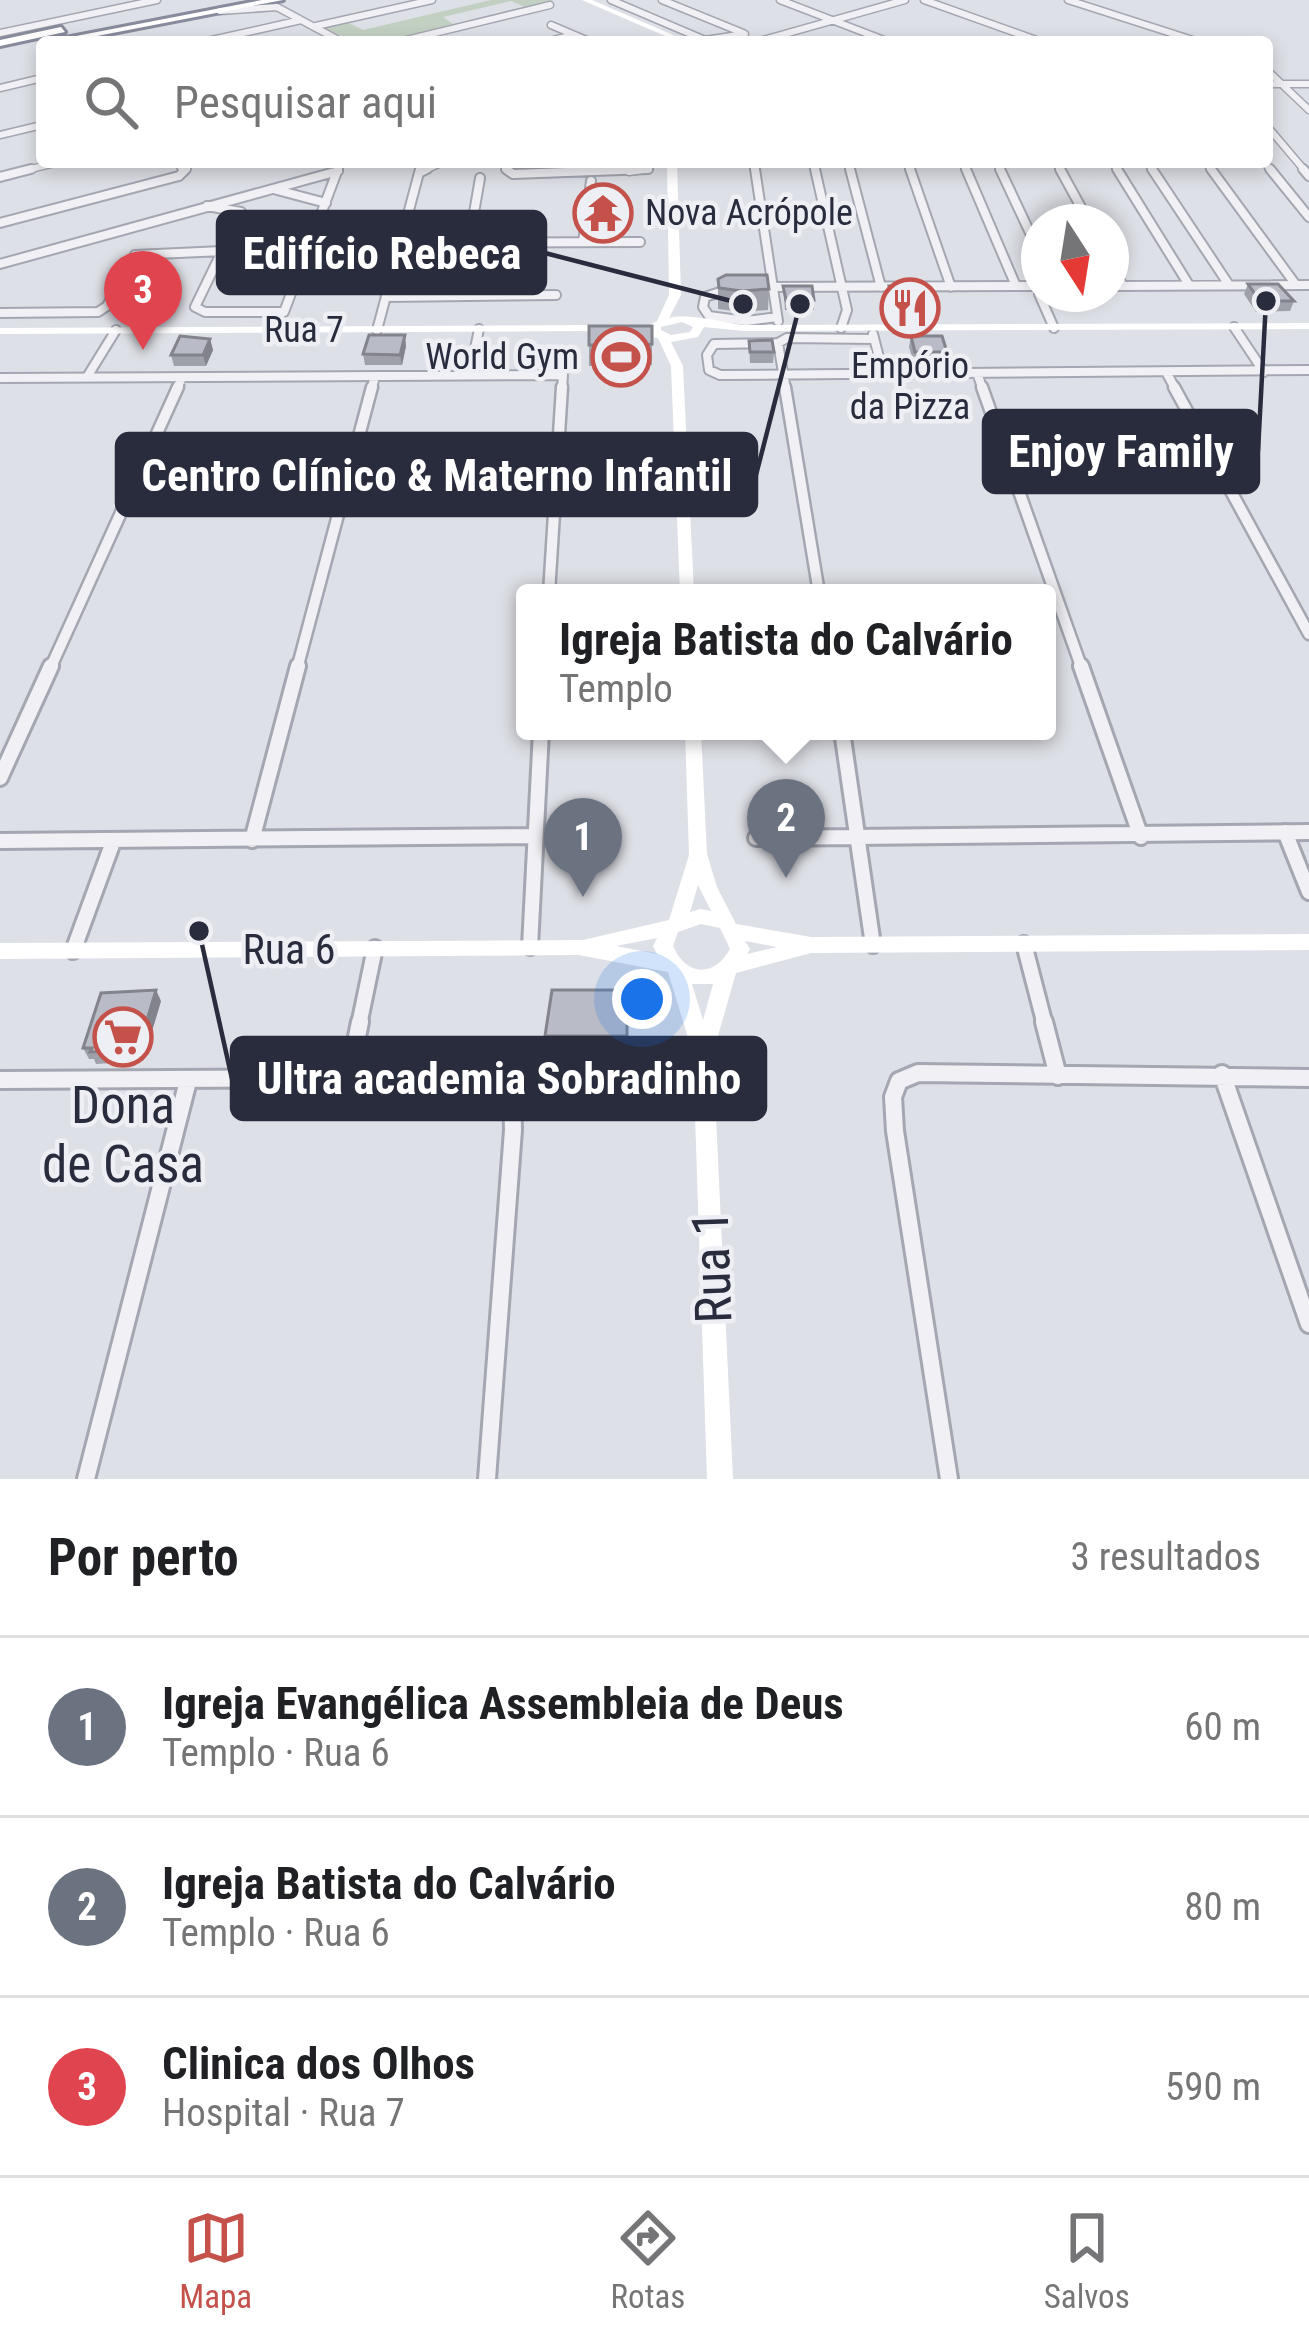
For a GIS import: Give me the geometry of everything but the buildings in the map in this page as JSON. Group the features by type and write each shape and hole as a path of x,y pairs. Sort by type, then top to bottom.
{"highway":[{"path":"0,38 24,38 186,2"},
{"path":"186,2 174,11 206,12"},
{"path":"82,36 206,12 285,4"},
{"path":"0,52 36,45"}],"main road":[{"path":"573,0 644,36"},
{"path":"586,0 669,36"},
{"path":"672,168 674,295 660,328 677,366 687,584"},
{"path":"674,295 693,329"},
{"path":"660,328 744,328 778,322 872,334 1309,326"},
{"path":"660,328 693,329"},
{"name":"Rua 7","path":"0,331 660,328"},
{"path":"677,366 693,329"},
{"path":"693,740 698,854 663,946 703,1054"},
{"path":"698,854 740,949 703,1054"},
{"path":"675,924 700,916 811,945 1309,942"},
{"name":"Rua 6","path":"579,947 675,924"},
{"path":"675,969 703,978 811,945"},
{"name":"Rua 6","path":"0,951 579,947 675,969"},
{"name":"Rua 1","path":"703,1054 720,1479"}],"street":[{"path":"113,0 129,11"},
{"path":"0,38 129,11 157,0"},
{"path":"315,27 432,0"},
{"path":"610,0 696,36"},
{"path":"662,0 749,36"},
{"path":"780,0 874,36"},
{"path":"776,36 905,0"},
{"path":"924,0 1025,36"},
{"path":"1068,0 1180,36"},
{"path":"285,4 331,36"},
{"path":"423,36 550,5"},
{"path":"230,36 302,20"},
{"path":"551,25 573,35"},
{"path":"732,36 745,34"},
{"path":"569,36 573,35"},
{"path":"1273,75 1309,110"},
{"path":"0,88 36,79"},
{"path":"1273,84 1309,84"},
{"path":"0,135 36,126"},
{"path":"1273,133 1309,176"},
{"path":"0,177 36,168"},
{"path":"0,223 179,176 184,168"},
{"path":"0,264 333,168"},
{"path":"207,206 241,212 195,308 284,312 338,168"},
{"path":"377,330 420,168"},
{"path":"419,173 430,168"},
{"path":"506,168 519,173 639,172 649,168"},
{"path":"755,168 772,287 778,322 709,316 703,307 705,297 723,288 772,287 951,286 1021,287"},
{"path":"814,168 848,310 841,328"},
{"path":"850,168 881,287"},
{"path":"909,168 951,286"},
{"path":"966,168 1016,286"},
{"path":"1000,168 1021,213"},
{"path":"1059,168 1079,204"},
{"path":"1117,168 1189,285"},
{"path":"1151,168 1228,285"},
{"path":"1210,168 1296,285"},
{"path":"1269,168 1309,217"},
{"path":"469,242 480,178"},
{"path":"583,242 591,181"},
{"path":"264,190 293,191 326,202"},
{"path":"320,222 406,220"},
{"path":"400,243 640,242"},
{"path":"0,314 98,312 107,306 135,255 222,251"},
{"path":"1129,286 1309,285"},
{"path":"386,296 556,295"},
{"path":"1047,312 1054,328"},
{"path":"1234,327 1264,372"},
{"path":"470,373 479,329"},
{"path":"87,377 116,330"},
{"path":"883,374 872,334 714,344 707,355 709,370 720,375 1264,372 1309,370"},
{"path":"778,343 818,584"},
{"path":"1166,372 1309,634"},
{"path":"977,374 1052,584"},
{"path":"0,378 563,375 550,584"},
{"path":"252,840 375,377"},
{"path":"0,778 182,378"},
{"path":"1056,597 1141,836"},
{"path":"530,947 540,740"},
{"path":"843,740 873,945"},
{"path":"1285,832 1309,892"},
{"path":"757,838 1309,832"},
{"path":"0,841 535,836"},
{"path":"73,951 113,842"},
{"path":"1024,944 1058,1076"},
{"path":"349,1076 375,949"},
{"path":"1222,1074 1309,1324"},
{"path":"0,1081 494,1075 510,1082 513,1130 488,1479"},
{"path":"949,1479 895,1130 893,1096 899,1081 908,1076 1309,1078"},
{"path":"86,1479 188,1081"}],"green space":[{"path":"491,0 554,0 525,7 511,1 443,17 453,24 410,36 342,36 325,28 347,22 363,30"}],"place":[{"name":"Nova Acrópole","path":"603,213"},
{"name":"Enjoy Family","path":"1266,301"},
{"name":"Edifício Rebeca","path":"743,304"},
{"name":"Centro Clínico & Materno Infantil","path":"800,304"},
{"name":"Empório da Pizza","path":"910,308"},
{"name":"Clinica dos Olhos","path":"143,350"},
{"name":"World Gym","path":"621,357"},
{"name":"Igreja Batista do Calvário","path":"786,878"},
{"name":"Igreja Evangélica Assembleia de Deus","path":"583,897"},
{"name":"Ultra academia Sobradinho","path":"199,931"},
{"name":"Dona de Casa","path":"123,1037"}]}
